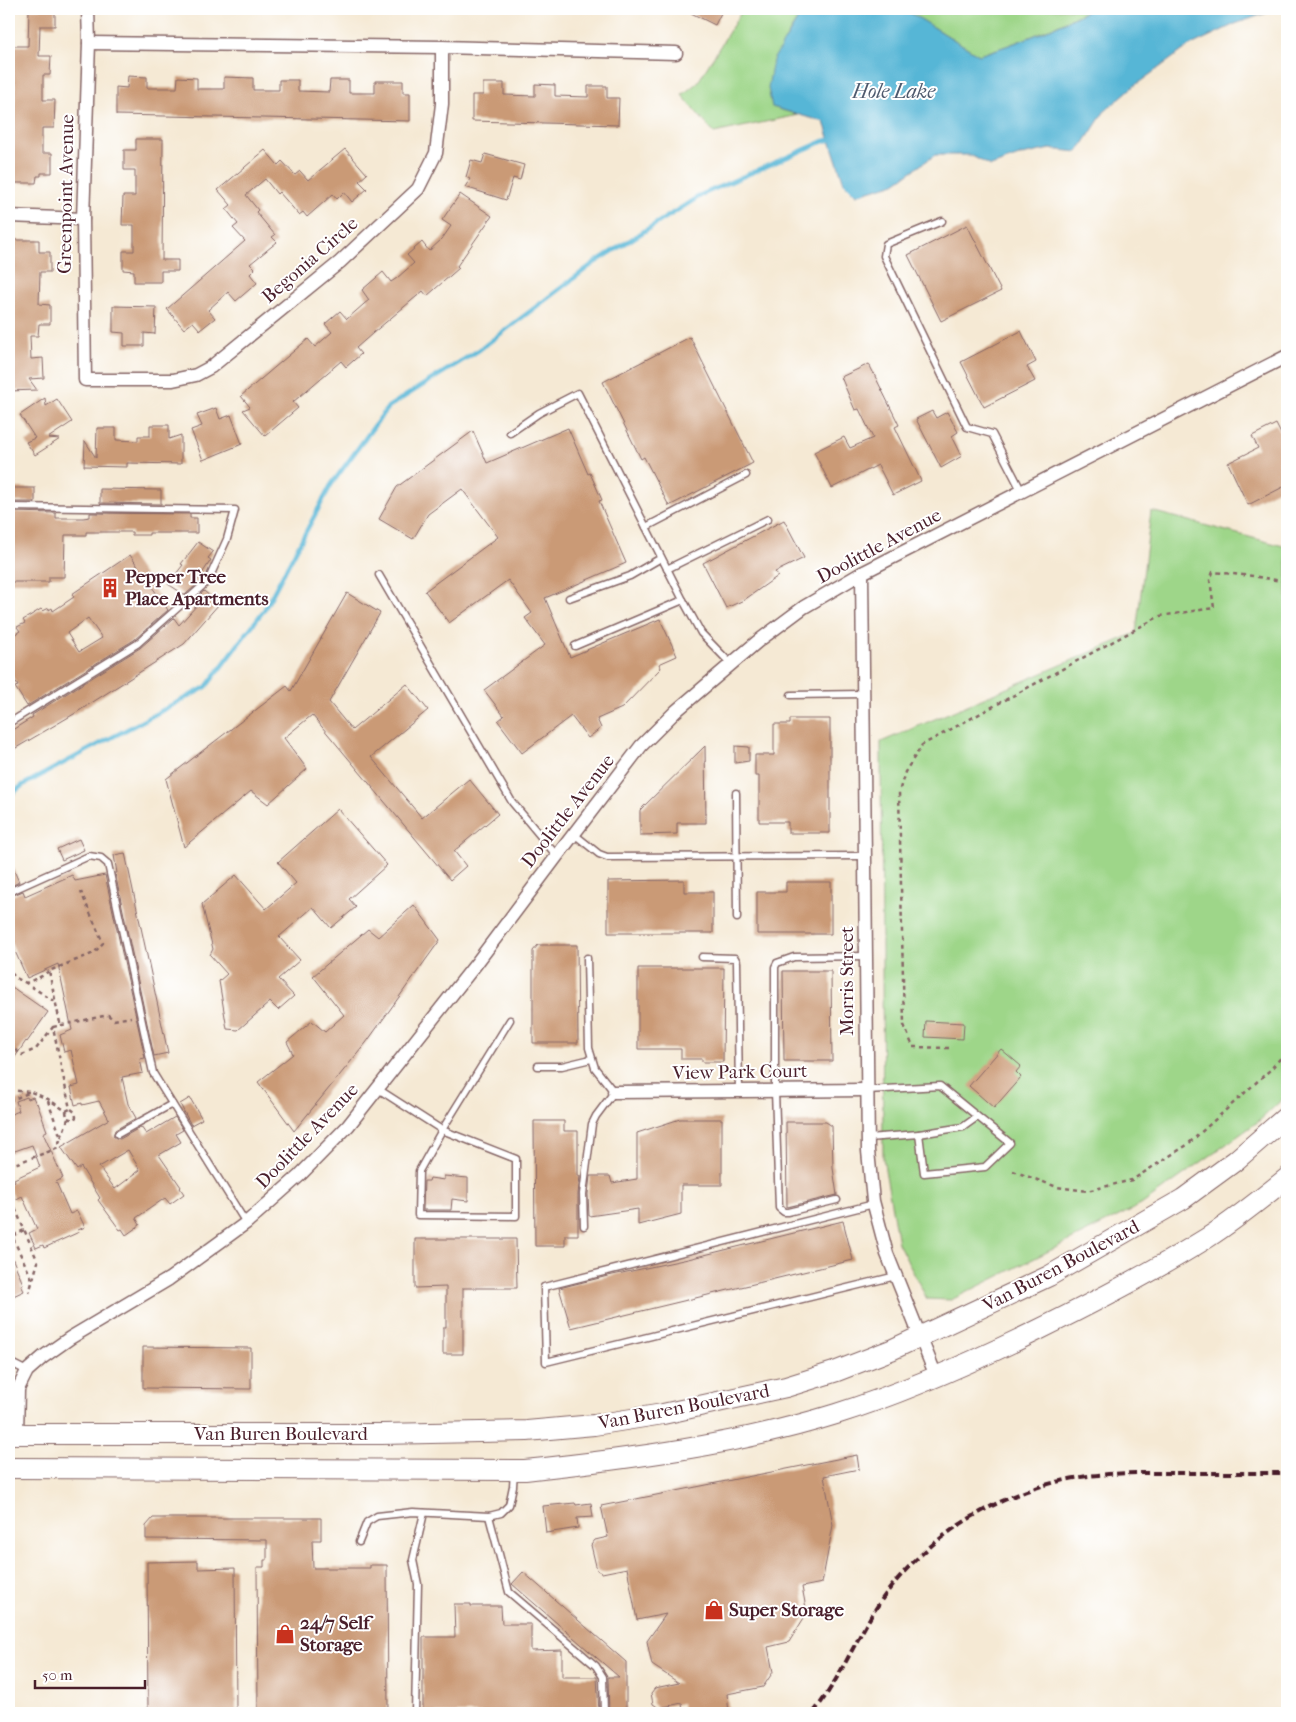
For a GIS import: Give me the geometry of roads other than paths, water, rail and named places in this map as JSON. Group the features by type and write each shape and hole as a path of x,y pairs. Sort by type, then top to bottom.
{"main road":[{"name":"Van Buren Boulevard","path":"13,1434 392,1434 527,1431 594,1425 663,1414 786,1386 837,1371 891,1350 1049,1276 1182,1199 1235,1161 1287,1116"},
{"name":"Van Buren Boulevard","path":"9,1468 514,1470 652,1455 765,1432 835,1414 905,1389 1000,1348 1141,1277 1208,1237 1254,1205 1287,1178"}],"street":[{"name":"Greenpoint Avenue","path":"84,380 83,219 89,43 88,9"},
{"path":"89,43 442,47 676,53"},
{"name":"Begonia Circle","path":"84,380 173,380 196,375 211,367 340,262 418,189 436,153 442,104 442,47"},
{"path":"9,216 83,219"},
{"name":"Doolittle Avenue","path":"13,1434 18,1389 27,1371 70,1338 169,1279 246,1223 299,1176 348,1126 476,964 641,746 676,711 757,642 804,607 862,573 1287,356"},
{"name":"Morris Street","path":"862,573 867,1090 868,1138 874,1204 887,1254 936,1376"},
{"name":"View Park Court","path":"614,1092 867,1090"}],"lane":[{"path":"942,221 886,244 884,256 967,427 992,434 1022,492"},
{"path":"510,433 539,413 578,393 661,558 701,632 731,664"},
{"path":"646,528 746,475"},
{"path":"9,507 235,510 226,539 208,580 138,644 9,723"},
{"path":"667,569 768,519"},
{"path":"570,598 630,576 661,558"},
{"path":"379,575 512,802 556,856"},
{"path":"575,646 683,600"},
{"path":"791,695 863,694"},
{"path":"736,793 737,918"},
{"path":"574,834 600,854 607,857 865,856"},
{"path":"9,892 89,856 101,858 108,864 153,1074 246,1223"},
{"path":"837,1200 788,1212 784,1212 779,1208 775,1091 775,967 777,963 794,957 866,956"},
{"path":"702,957 730,957 735,958 737,962 739,1091"},
{"path":"584,1226 583,1194 592,1124 614,1092 602,1078 592,1059 589,1048 587,958"},
{"path":"378,1089 442,1130 516,1159 516,1216 418,1215 419,1171 442,1130 510,1020"},
{"path":"538,1066 562,1066 592,1059"},
{"path":"867,1090 940,1086 1010,1143 985,1167 924,1173 918,1134"},
{"path":"118,1134 172,1104"},
{"path":"868,1138 918,1134 964,1127 977,1117"},
{"path":"874,1204 544,1287 546,1362 896,1276"},
{"path":"9,1362 27,1371"},
{"path":"359,1542 367,1522 377,1516 413,1512 489,1516 501,1513 509,1505 514,1470"},
{"path":"415,1713 418,1584 413,1560 424,1513"},
{"path":"489,1516 509,1592 596,1666 603,1677 604,1713"}],"water":[{"name":"Hole Lake","path":"804,9 904,9 979,55 1036,35 1091,9 1278,9 1235,24 1189,46 1130,89 1104,112 1078,152 1050,149 1022,155 991,166 970,155 935,155 895,183 856,195 844,183 824,122 772,107 768,88 773,60"}],"waterway":[{"path":"9,796 23,785 206,687 264,610 331,485 388,407 479,350 594,263 703,194 824,141 834,139"}],"railway":[{"path":"813,1713 833,1684 868,1621 888,1591 906,1570 926,1550 948,1533 971,1517 996,1504 1048,1484 1100,1475 1139,1473 1287,1473"}],"place":[{"name":"Pepper Tree Place Apartments","path":"110,588"},
{"name":"Super Storage","path":"714,1610"},
{"name":"24/7 Self Storage","path":"285,1634"}]}
